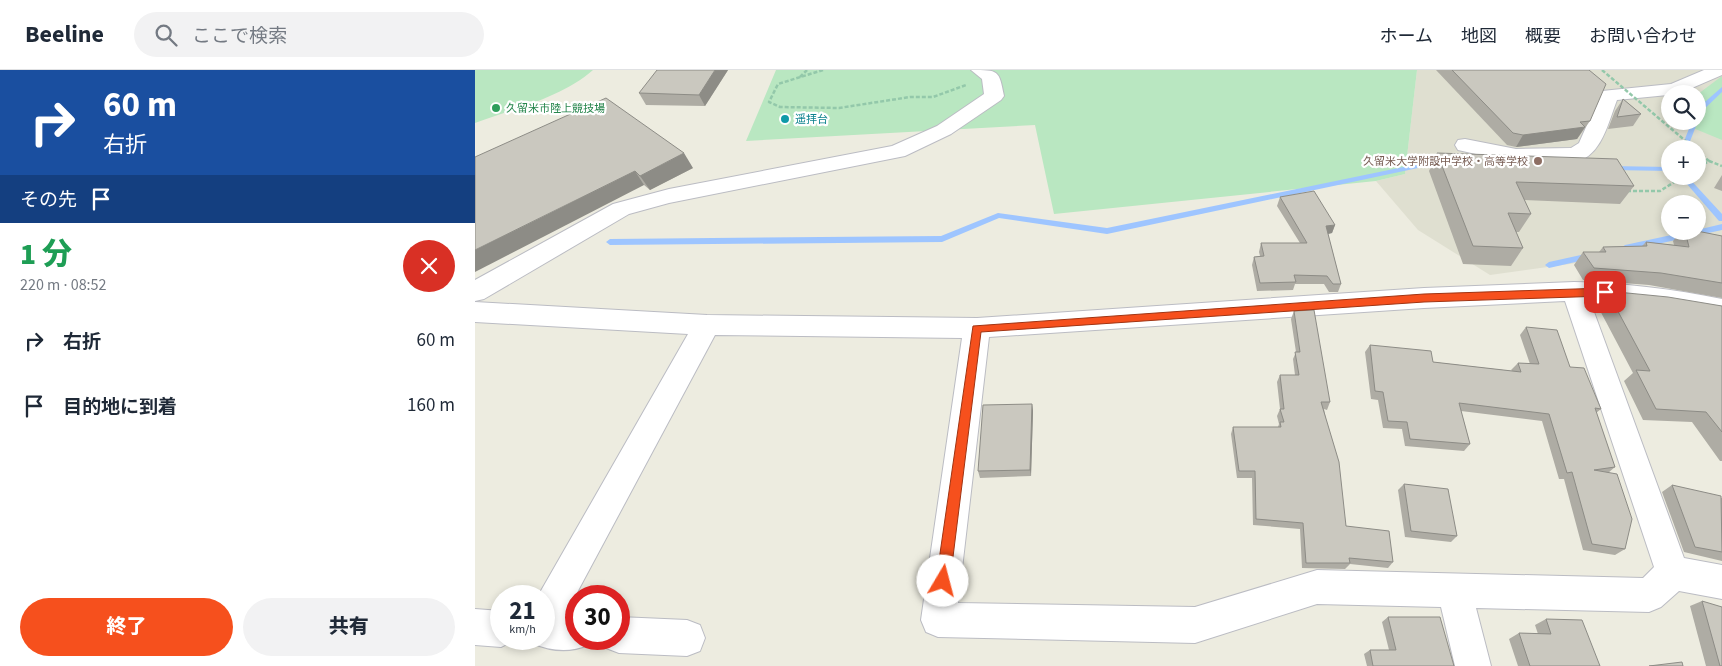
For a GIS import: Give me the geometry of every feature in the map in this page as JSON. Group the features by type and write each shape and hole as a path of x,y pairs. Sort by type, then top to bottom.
{"street":[{"path":"1465,145 1516,156 1576,154 1588,146 1609,95 1674,89 1717,70"},
{"path":"475,292 621,209 669,196 898,151 951,125 994,96 986,73"},
{"path":"1574,291 1673,573"},
{"path":"475,312 707,325 977,328 1424,298 1574,291 1620,292 1675,299 1722,309"},
{"path":"555,599 707,325"},
{"path":"977,328 938,620 1195,625 1317,587 1649,595 1673,573"},
{"path":"1673,573 1722,582"},
{"path":"1454,590 1473,666"},
{"path":"475,627 490,628"},
{"path":"630,635 687,638"}],"path":[{"path":"800,77 807,70"},
{"path":"823,70 778,84 769,102 780,107 839,108 910,97 933,97 986,73"},
{"path":"1602,70 1684,140"},
{"path":"1706,158 1722,166"},
{"path":"1625,191 1660,191 1670,185"}],"shaded area":[{"name":"久留米大学附設中学校・高等学校","path":"1417,70 1722,70 1722,243 1490,275 1418,230 1376,181 1405,174"}],"green space":[{"name":"久留米市陸上競技場","path":"475,70 593,70 553,95 475,123"},
{"path":"776,70 1417,70 1405,174 1376,181 1054,214 1035,125 746,141"},
{"path":"1722,76 1722,140 1698,130 1706,130 1706,88"}],"building":[{"path":"657,70 715,70 699,95 639,93"},
{"path":"1452,70 1589,70 1606,84 1590,121 1580,122 1585,127 1523,135 1513,133"},
{"path":"606,98 684,153 640,176 635,171 475,250 475,157"},
{"path":"1623,99 1641,114 1617,117"},
{"path":"1437,153 1617,159 1634,186 1516,182 1531,214 1508,213 1523,248 1473,246"},
{"path":"1314,191 1335,225 1326,226 1341,284 1333,284 1327,276 1294,275 1296,282 1260,283 1254,257 1264,256 1261,243 1307,243 1280,197"},
{"path":"1706,233 1722,236 1722,283 1661,273 1594,268 1583,252 1606,252 1603,247 1647,246 1646,242 1689,247 1687,240 1706,240"},
{"path":"1607,291 1668,297 1722,306 1722,432 1706,412 1656,409 1636,370 1650,371"},
{"path":"1314,310 1330,402 1321,402 1339,462 1346,526 1389,531 1393,562 1349,558 1350,563 1306,563 1303,523 1256,519 1255,471 1239,471 1233,427 1281,427 1280,422 1284,422 1280,409 1284,409 1280,375 1299,375 1295,352 1300,352 1294,311"},
{"path":"1526,327 1557,330 1570,367 1584,368 1601,409 1595,408 1615,467 1594,470 1617,474 1632,519 1625,549 1592,544 1572,472 1567,473 1549,414 1459,403 1470,444 1410,439 1407,422 1388,421 1383,392 1375,391 1370,345 1431,351 1433,362 1521,372 1518,363 1539,364"},
{"path":"1032,404 1030,470 978,471 983,405"},
{"path":"1404,484 1448,489 1457,536 1411,531"},
{"path":"1672,485 1721,496 1722,552 1695,547"},
{"path":"1702,601 1722,607 1722,666 1720,666"},
{"path":"1388,617 1440,617 1454,666 1373,666 1370,650 1396,650"},
{"path":"1546,619 1582,620 1600,666 1530,666 1519,633 1551,634"},
{"path":"1682,662 1683,666 1649,666"}],"waterway":[{"path":"1706,104 1722,89"},
{"path":"1688,140 1691,130"},
{"path":"610,242 942,239 998,215 1107,231 1418,166 1444,163"},
{"path":"1611,168 1661,169"},
{"path":"1691,185 1722,219"},
{"path":"1625,248 1722,227"},
{"path":"1549,265 1590,256"}],"place":[{"name":"久留米市陸上競技場","path":"496,108"},
{"name":"遥拝台","path":"785,119"},
{"name":"久留米大学附設中学校・高等学校","path":"1538,161"}],"route":[{"path":"943,581 977,328 1424,298 1574,291 1605,292"}]}
